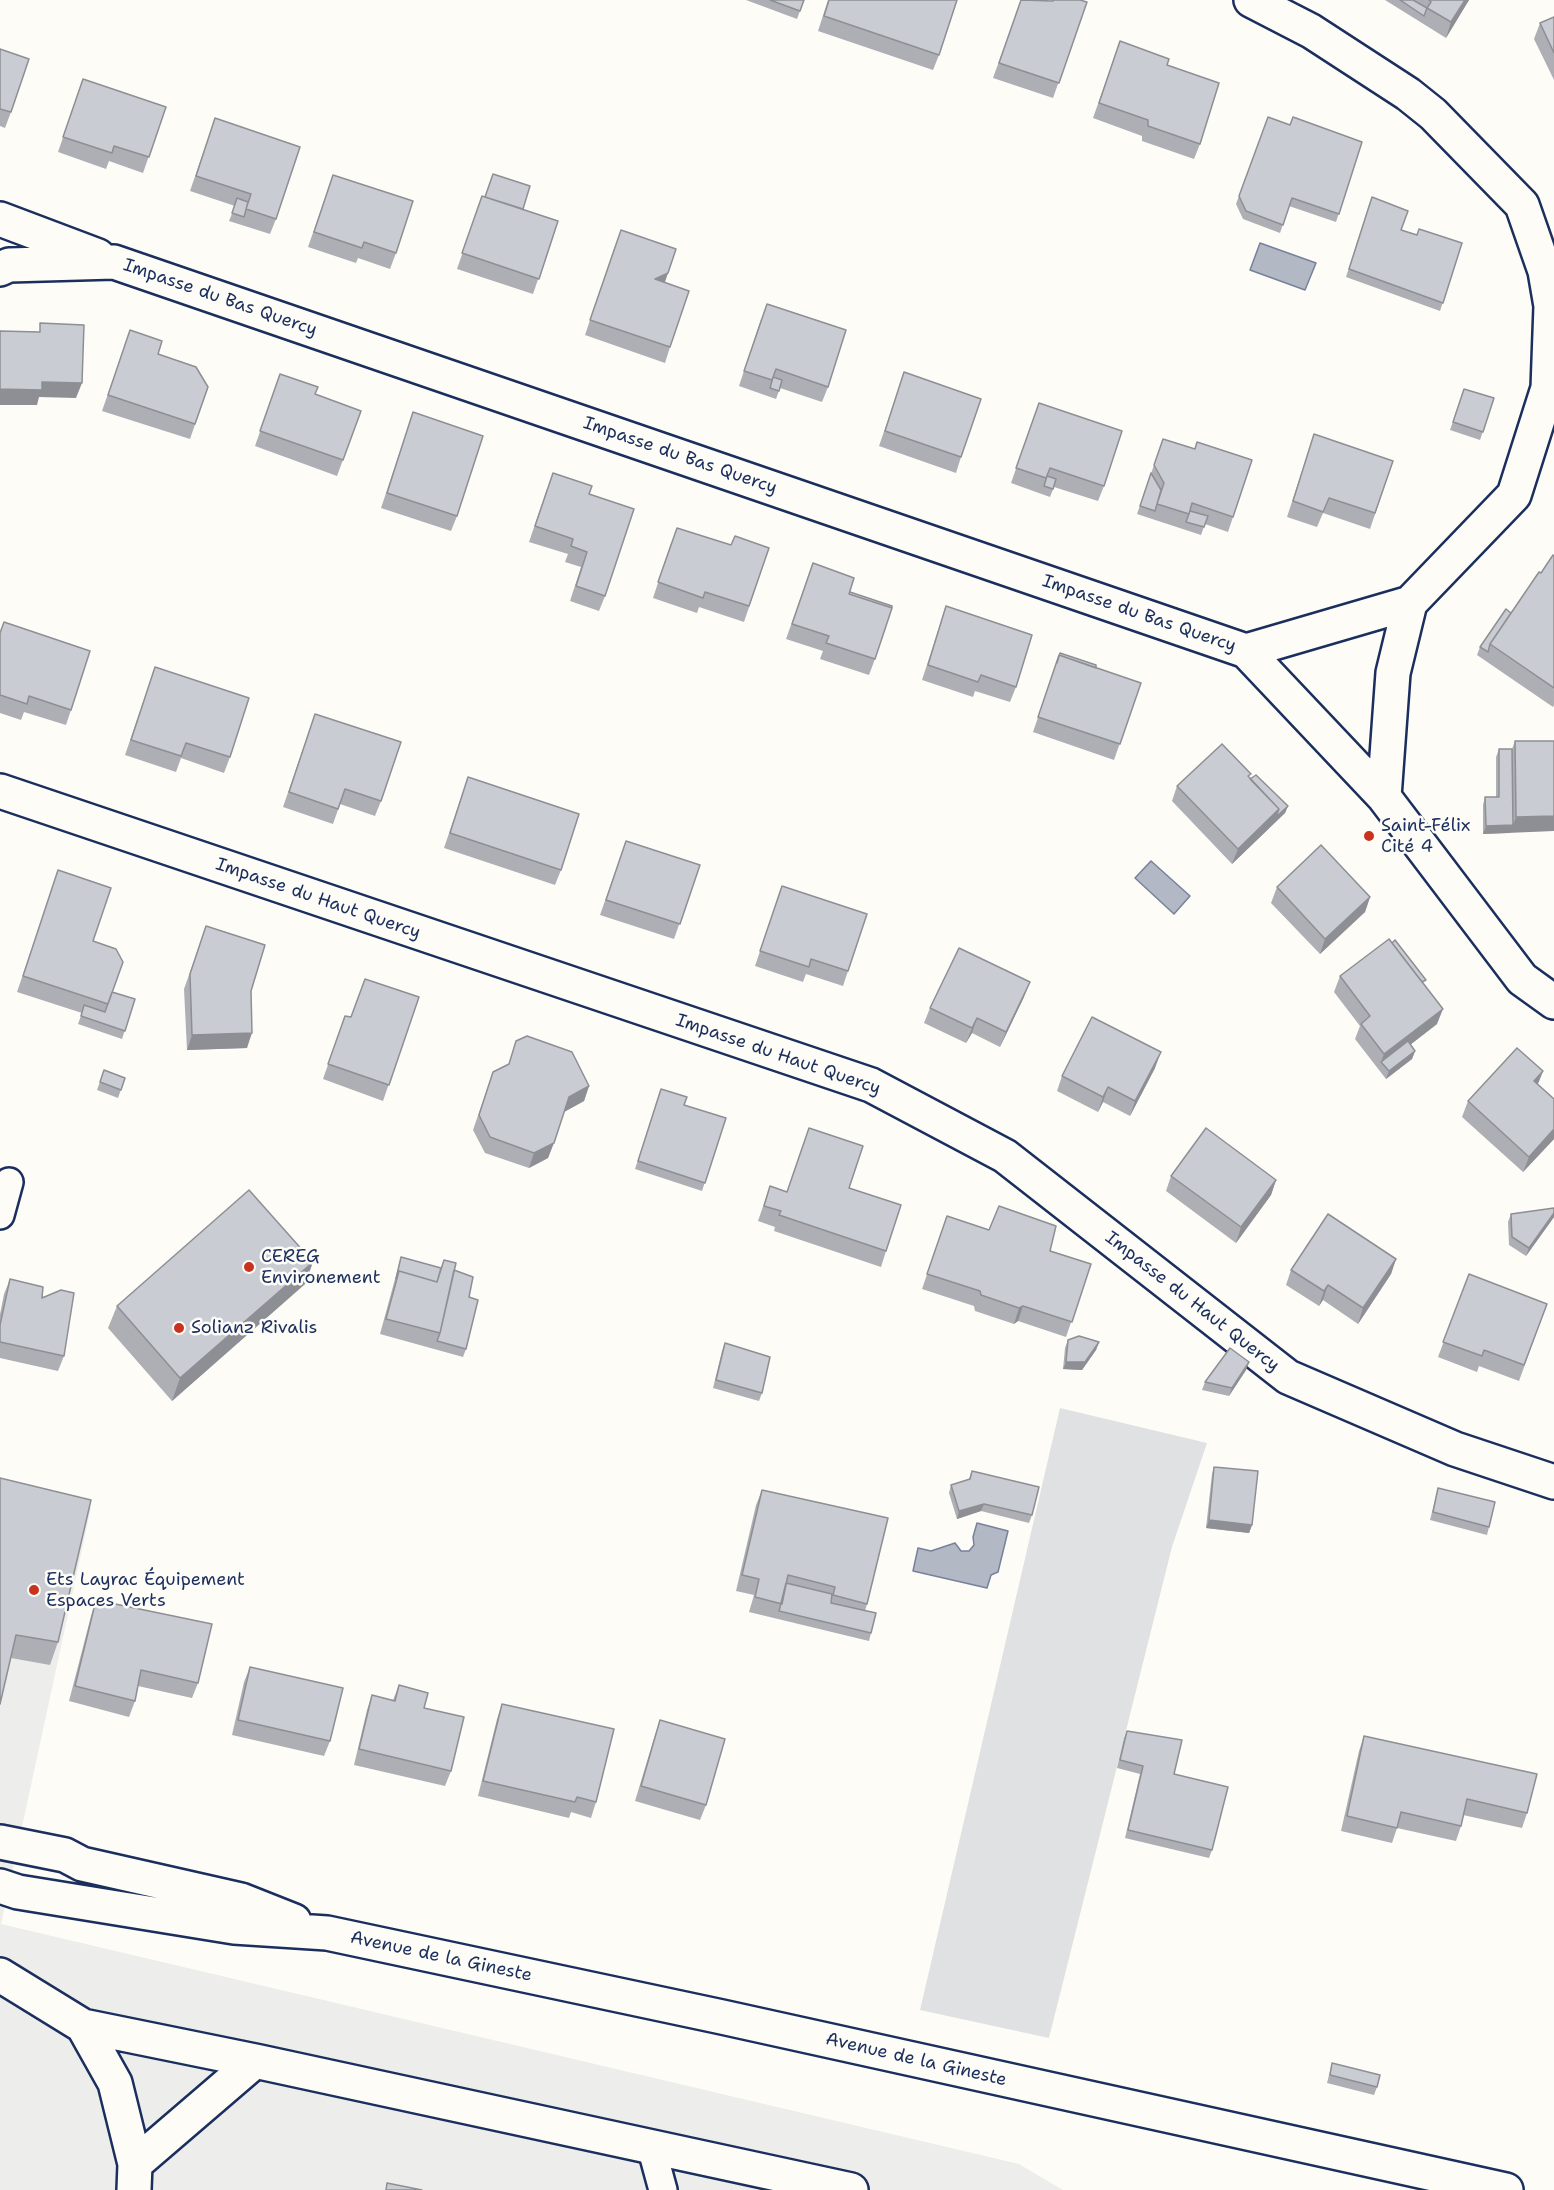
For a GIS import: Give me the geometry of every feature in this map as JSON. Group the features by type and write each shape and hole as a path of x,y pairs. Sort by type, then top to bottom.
{"street":[{"path":"1251,0 1311,31 1408,94 1433,114 1522,205 1550,273 1552,347 1548,388 1514,495 1410,603 1393,673 1384,797"},
{"name":"Impasse du Bas Quercy","path":"0,219 114,262 1246,651 1384,797 1522,979 1554,1002"},
{"name":"Impasse du Bas Quercy","path":"0,269 9,265 114,262"},
{"name":"Impasse du Bas Quercy","path":"1246,651 1410,603"},
{"name":"Impasse du Haut Quercy","path":"0,791 872,1085 1005,1156 1288,1377 1455,1449 1554,1482"},
{"name":"Avenue de la Gineste","path":"0,1842 65,1856 82,1864 241,1900 327,1933"},
{"name":"Avenue de la Gineste","path":"0,1886 18,1892 234,1927 327,1933 722,2017 1421,2181 1506,2190"},
{"path":"0,1975 83,2026 851,2190"},
{"path":"83,2026 115,2083 134,2177"},
{"path":"134,2177 255,2061"}],"lane":[{"path":"0,1215 9,1182"},
{"path":"651,2146 663,2190"}],"shaded area":[{"path":"1260,243 1316,263 1305,290 1250,270"},
{"path":"1151,861 1190,896 1174,914 1135,878"},
{"path":"1060,1408 1207,1443 1172,1547 1049,2038 920,2010"},
{"path":"0,1484 91,1508 1,1924 1019,2164 1063,2190 0,2190"},
{"path":"977,1523 1008,1531 998,1572 991,1575 987,1588 913,1571 918,1548 931,1551 955,1543 961,1551 969,1551 974,1545 973,1537"}],"building":[{"path":"770,0 804,0 800,11"},
{"path":"829,0 957,0 939,55 824,16"},
{"path":"1021,0 1087,2 1059,83 999,63"},
{"path":"1400,0 1413,0 1427,8 1424,16"},
{"path":"1429,0 1465,0 1451,22 1427,8 1431,2"},
{"path":"1554,17 1554,53 1540,23"},
{"path":"1120,41 1169,59 1167,65 1219,83 1200,144 1148,126 1148,120 1099,103"},
{"path":"0,49 29,59 11,112 0,109"},
{"path":"83,79 166,107 149,157 114,146 112,153 63,137"},
{"path":"1268,117 1290,125 1293,117 1362,142 1339,214 1292,198 1283,225 1246,211 1239,196"},
{"path":"215,118 300,147 276,219 246,209 251,194 196,176"},
{"path":"493,174 530,186 523,209 485,197"},
{"path":"333,175 413,201 396,253 364,242 362,248 314,232"},
{"path":"482,196 558,221 539,279 462,253"},
{"path":"1372,197 1408,211 1401,230 1417,235 1419,229 1462,243 1443,303 1349,269"},
{"path":"237,198 248,202 244,217 232,213"},
{"path":"621,230 676,249 668,273 655,279 689,291 670,347 590,320"},
{"path":"767,304 846,330 828,387 776,369 772,380 744,371"},
{"path":"40,323 84,325 82,383 42,382 42,390 0,389 0,331 40,332"},
{"path":"130,330 162,341 158,354 196,367 208,387 195,424 108,395"},
{"path":"904,372 981,399 961,457 885,431"},
{"path":"280,374 318,387 315,394 361,411 343,460 260,431"},
{"path":"773,377 782,380 779,391 770,388"},
{"path":"1464,389 1494,398 1483,432 1453,422"},
{"path":"1039,403 1122,431 1104,486 1050,468 1046,478 1016,468"},
{"path":"413,412 483,436 457,516 387,493"},
{"path":"1314,434 1393,461 1375,513 1329,498 1323,512 1293,501"},
{"path":"1163,439 1195,449 1197,442 1252,460 1233,517 1192,503 1189,514 1157,504 1164,483 1154,465"},
{"path":"553,473 592,486 589,494 634,509 605,596 576,586 587,552 571,546 573,539 535,526"},
{"path":"1151,473 1161,490 1155,511 1140,506"},
{"path":"1047,476 1056,479 1053,489 1044,486"},
{"path":"1190,511 1208,516 1204,527 1186,522"},
{"path":"677,528 731,545 735,536 769,548 749,606 705,592 703,598 658,582"},
{"path":"1554,556 1554,688 1490,644"},
{"path":"813,563 854,578 849,594 892,608 875,659 826,643 829,636 792,624"},
{"path":"850,592 892,606 892,608 849,594"},
{"path":"946,606 1032,635 1016,687 981,675 978,682 928,665"},
{"path":"1506,609 1511,613 1490,644 1488,652 1480,647"},
{"path":"4,622 90,651 71,710 29,696 27,704 0,695 0,633"},
{"path":"1060,653 1096,665 1096,668 1059,655"},
{"path":"1059,655 1141,683 1120,744 1038,717"},
{"path":"155,667 249,698 230,757 186,743 181,756 131,740"},
{"path":"315,714 401,742 381,801 345,789 338,809 289,792"},
{"path":"1515,741 1554,741 1554,816 1516,817"},
{"path":"1222,744 1251,774 1248,776 1279,809 1238,849 1177,786"},
{"path":"1499,749 1512,749 1513,825 1486,826 1485,797 1499,797"},
{"path":"1256,775 1288,806 1276,817 1279,809 1250,779"},
{"path":"468,777 579,814 561,870 450,833"},
{"path":"626,841 700,865 680,924 606,900"},
{"path":"1321,845 1370,897 1325,939 1277,887"},
{"path":"58,870 111,888 93,941 116,949 123,962 108,1004 23,976"},
{"path":"782,886 867,914 848,971 811,959 809,967 760,951"},
{"path":"206,926 265,945 251,991 252,1033 192,1035 190,974"},
{"path":"1389,939 1443,1009 1384,1054 1361,1024 1370,1016 1340,976"},
{"path":"1395,940 1426,980 1422,982 1392,943"},
{"path":"959,948 1030,982 1006,1032 977,1018 972,1028 930,1008"},
{"path":"365,979 419,997 389,1085 328,1064 345,1016 351,1017"},
{"path":"112,992 135,999 125,1031 81,1016 84,1005 105,1012"},
{"path":"1092,1017 1161,1052 1135,1101 1108,1087 1103,1097 1062,1076"},
{"path":"527,1036 572,1052 589,1086 569,1097 554,1143 534,1153 490,1137 479,1115 493,1072 509,1064 516,1041"},
{"path":"1408,1041 1415,1051 1389,1071 1381,1062"},
{"path":"1517,1048 1543,1071 1534,1081 1554,1099 1554,1129 1529,1157 1468,1101"},
{"path":"104,1070 125,1078 121,1090 100,1082"},
{"path":"661,1089 687,1097 684,1105 726,1118 705,1183 638,1161"},
{"path":"809,1128 863,1146 849,1188 901,1205 886,1251 779,1215 781,1211 764,1206 770,1186 787,1192"},
{"path":"1206,1128 1276,1180 1241,1227 1171,1176"},
{"path":"249,1190 313,1262 180,1378 117,1306"},
{"path":"999,1206 1056,1226 1050,1251 1091,1264 1072,1322 1023,1306 1019,1308 981,1295 980,1291 927,1274 947,1216 989,1230"},
{"path":"1554,1208 1554,1213 1529,1248 1512,1237 1511,1214"},
{"path":"1328,1214 1396,1259 1363,1308 1328,1285 1324,1291 1291,1270"},
{"path":"401,1257 441,1268 437,1282 399,1271 396,1279"},
{"path":"444,1260 456,1263 440,1333 386,1319 399,1271 437,1282"},
{"path":"454,1270 473,1277 469,1297 478,1300 466,1349 437,1341"},
{"path":"1469,1274 1547,1304 1524,1365 1484,1350 1482,1356 1443,1342"},
{"path":"10,1279 43,1287 42,1298 61,1290 74,1293 64,1356 0,1342 0,1325"},
{"path":"1079,1336 1099,1342 1085,1362 1066,1362 1068,1340"},
{"path":"725,1343 770,1357 762,1393 716,1380"},
{"path":"1230,1348 1249,1362 1232,1388 1205,1382"},
{"path":"1214,1467 1258,1471 1252,1525 1209,1520"},
{"path":"972,1471 1039,1487 1032,1515 984,1504 959,1511 951,1485 970,1479"},
{"name":"Ets Layrac Équipement Espaces Verts","path":"0,1478 91,1500 58,1642 16,1635 0,1704"},
{"path":"1438,1488 1495,1502 1489,1527 1433,1512"},
{"path":"762,1490 888,1518 867,1604 833,1595 835,1587 788,1575 782,1604 755,1597 759,1579 742,1575"},
{"path":"786,1583 832,1594 831,1603 876,1613 871,1633 779,1611"},
{"path":"96,1600 212,1624 198,1683 141,1670 135,1701 75,1686"},
{"path":"250,1667 343,1688 330,1741 238,1720"},
{"path":"399,1685 428,1693 424,1708 464,1717 451,1771 359,1749 372,1695 395,1701"},
{"path":"502,1704 614,1729 596,1802 577,1797 575,1802 483,1781"},
{"path":"660,1720 725,1739 706,1805 641,1786"},
{"path":"1127,1731 1182,1740 1174,1774 1228,1787 1212,1850 1128,1830 1143,1766 1120,1760"},
{"path":"1364,1736 1537,1774 1527,1813 1467,1799 1461,1826 1401,1812 1397,1828 1347,1816"},
{"path":"1332,2063 1380,2075 1377,2087 1330,2075"},
{"path":"387,2183 422,2190 386,2190"}],"place":[{"name":"Saint-Félix Cité 4","path":"1369,836"},
{"name":"CEREG Environement","path":"249,1267"},
{"name":"Solianz Rivalis","path":"179,1328"},
{"name":"Ets Layrac Équipement Espaces Verts","path":"34,1590"}]}
